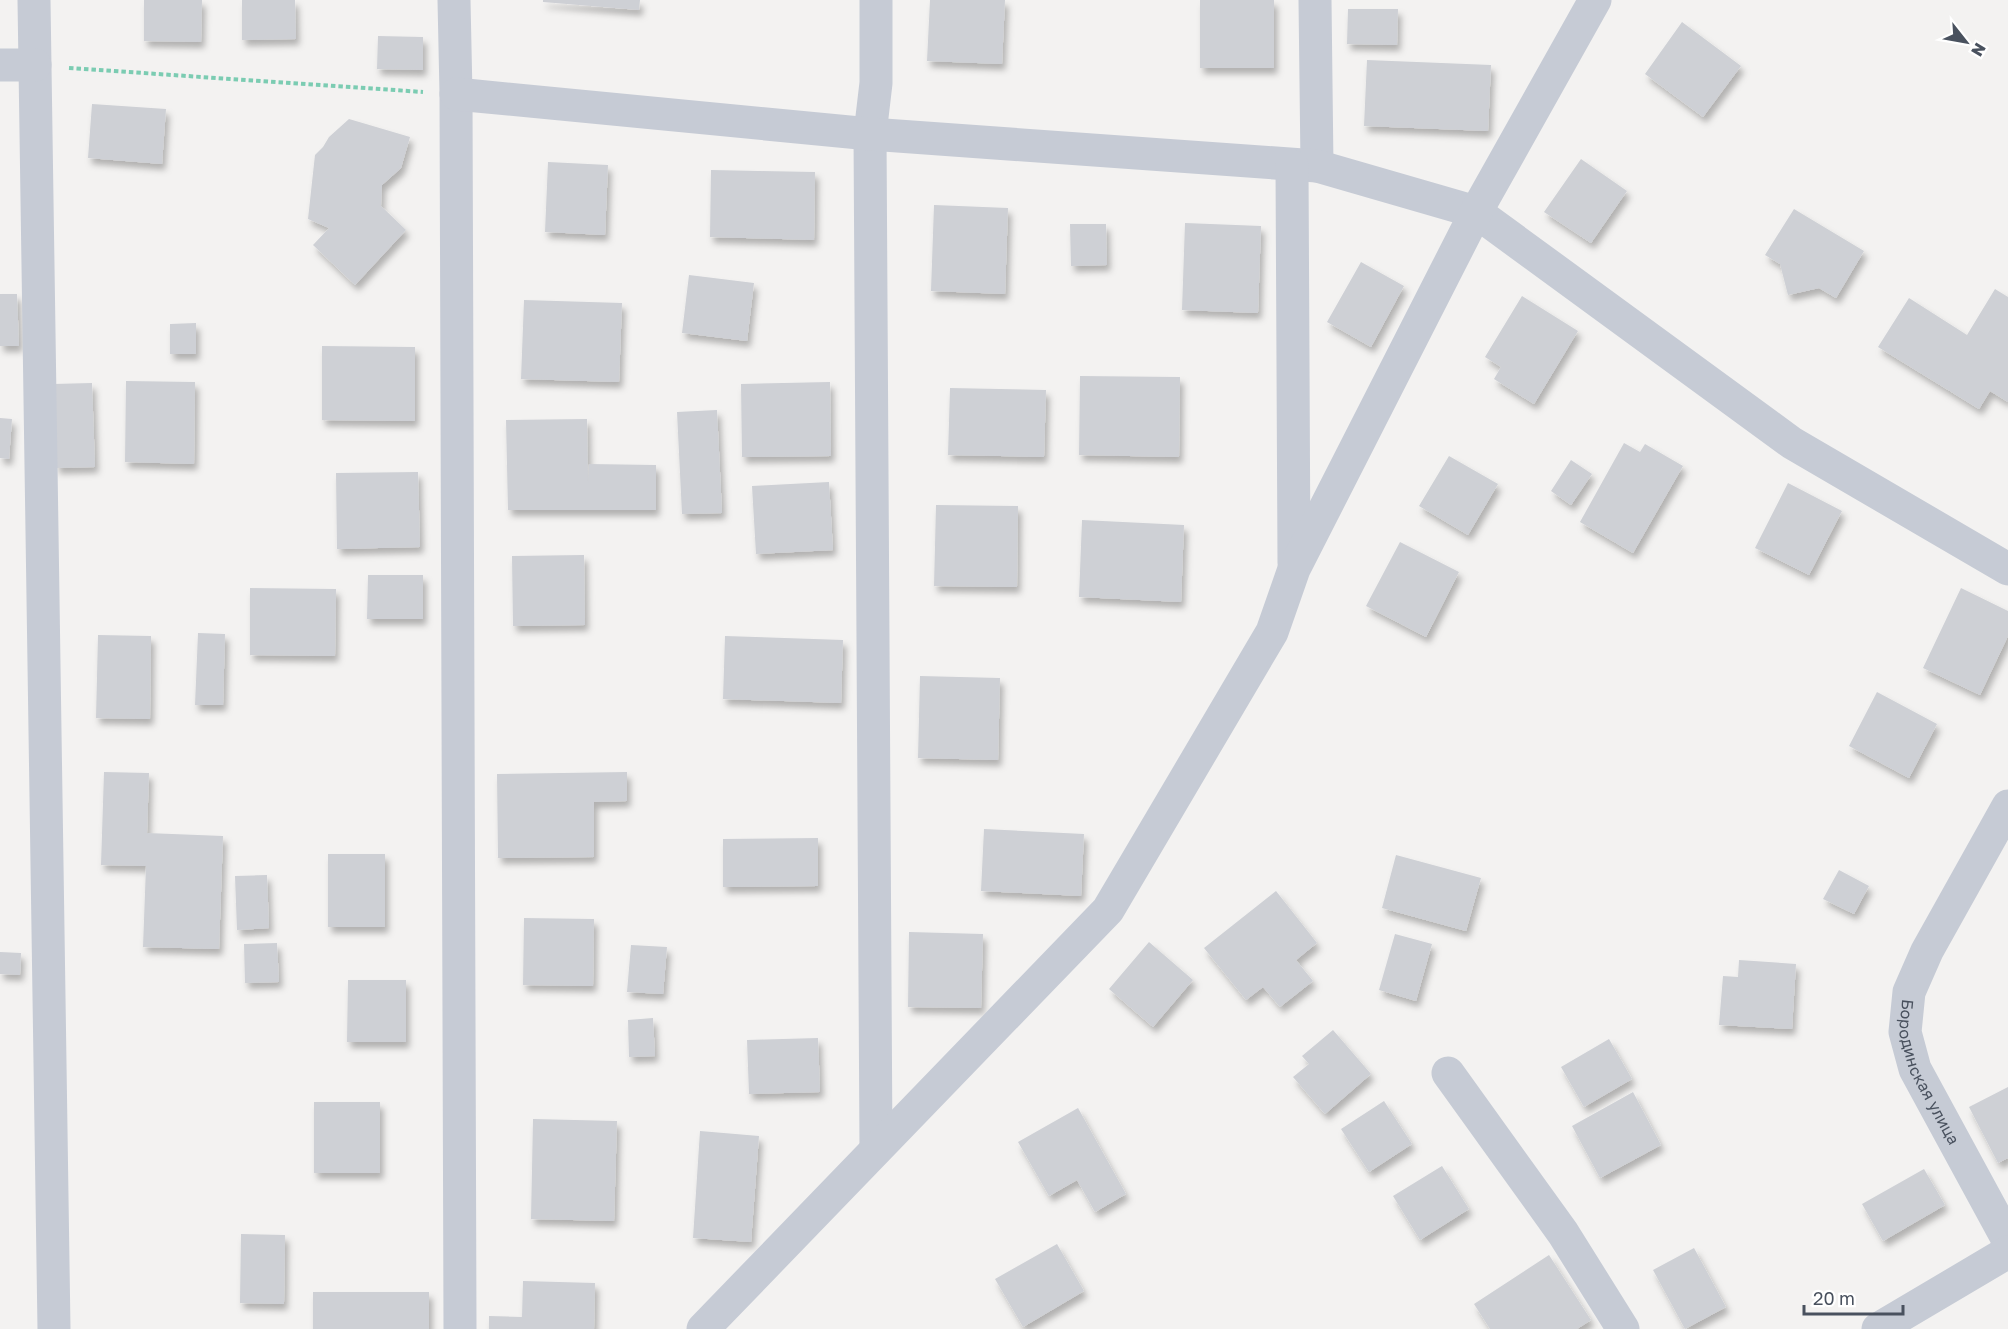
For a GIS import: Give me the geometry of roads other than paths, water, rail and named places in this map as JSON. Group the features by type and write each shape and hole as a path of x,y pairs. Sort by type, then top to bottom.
{"street":[{"path":"34,0 54,1329"},
{"path":"454,0 460,1329"},
{"path":"876,0 876,83 870,134 876,1149"},
{"path":"1294,569 1304,166 1315,0"},
{"path":"703,1329 1108,910 1272,632 1294,569 1476,212 1595,0"},
{"path":"0,65 35,65"},
{"path":"456,94 870,134 1304,166 1476,212 1792,443 2008,569"},
{"name":"Бородинская улица","path":"2008,806 1927,951 1909,992 1905,1032 1915,1069 2008,1240"},
{"path":"1448,1073 1563,1233 1623,1329"},
{"path":"1878,1329 2008,1252"}]}
